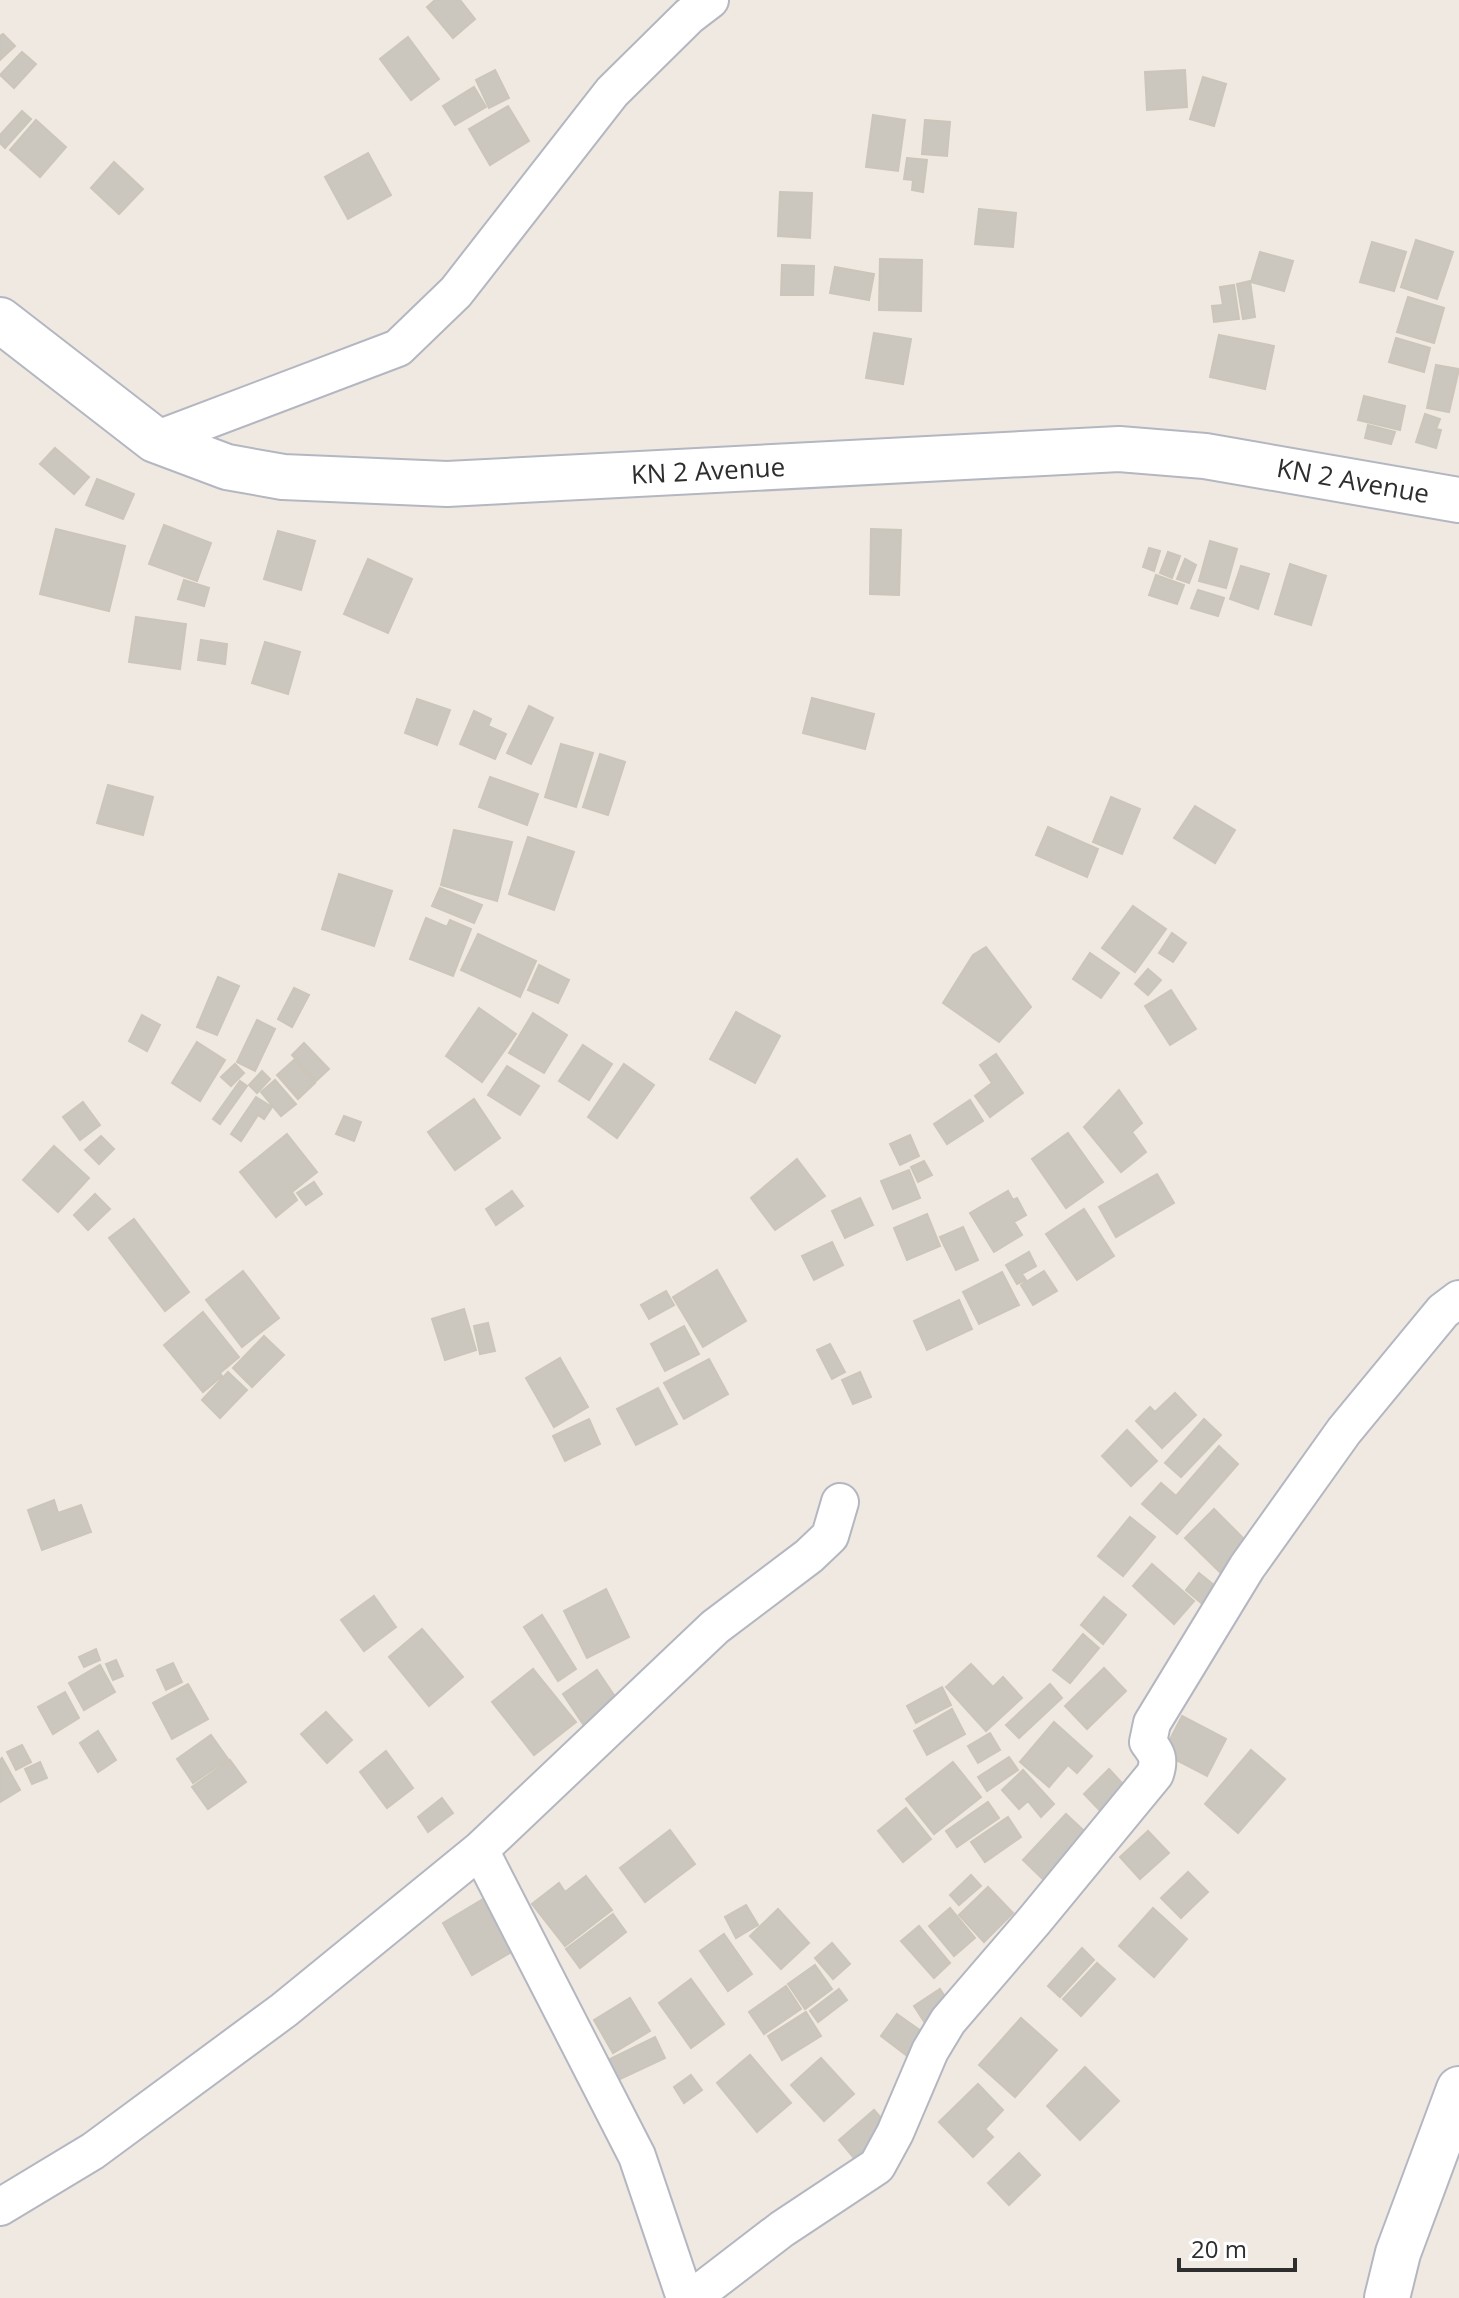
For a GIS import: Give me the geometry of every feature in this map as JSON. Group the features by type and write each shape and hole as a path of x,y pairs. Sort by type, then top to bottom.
{"main road":[{"name":"KN 2 Avenue","path":"0,320 155,440 227,467 283,477 447,484 1119,449 1205,456 1459,500"},
{"path":"1387,2298 1398,2253 1459,2089"}],"street":[{"path":"155,440 398,348 456,292 612,92 689,16 710,0"},
{"path":"692,2298 782,2229 877,2166 895,2133 930,2051 948,2021 1155,1774 1158,1755 1148,1742 1152,1723 1247,1567 1344,1431 1443,1311 1459,1299"},
{"path":"0,2207 93,2151 271,2019 480,1850 715,1627 809,1556 830,1536 840,1502"},
{"path":"480,1850 637,2156 685,2298"}],"building":[{"path":"435,0 460,0 475,19 453,38 427,7"},
{"path":"3,34 15,46 0,60 0,36"},
{"path":"408,37 439,79 411,100 380,59"},
{"path":"22,52 36,64 14,88 0,75"},
{"path":"495,70 509,98 489,108 476,80"},
{"path":"1185,70 1187,107 1147,110 1145,72"},
{"path":"1203,77 1226,84 1214,126 1190,119"},
{"path":"474,87 486,107 455,125 443,106"},
{"path":"508,106 529,141 490,165 469,129"},
{"path":"22,111 31,119 5,148 0,143 0,135"},
{"path":"873,115 905,120 898,171 866,167"},
{"path":"36,120 66,147 40,177 10,150"},
{"path":"925,120 950,122 947,156 922,154"},
{"path":"368,153 391,195 348,219 325,177"},
{"path":"907,158 927,160 923,192 912,190 913,180 904,179"},
{"path":"114,162 143,189 119,214 91,188"},
{"path":"780,192 812,193 810,238 778,236"},
{"path":"979,209 1016,213 1013,247 975,244"},
{"path":"1416,240 1453,252 1437,299 1401,287"},
{"path":"1372,242 1406,252 1394,291 1360,282"},
{"path":"1260,252 1293,261 1284,291 1251,282"},
{"path":"880,259 922,260 921,311 879,310"},
{"path":"782,265 814,266 813,295 781,295"},
{"path":"835,267 874,274 869,300 830,293"},
{"path":"1250,281 1255,317 1243,319 1237,284"},
{"path":"1234,285 1239,319 1214,322 1212,306 1223,305 1220,287"},
{"path":"1408,297 1444,308 1434,343 1397,332"},
{"path":"874,333 911,339 903,384 866,378"},
{"path":"1219,335 1274,346 1265,389 1210,377"},
{"path":"1396,338 1430,348 1424,372 1389,362"},
{"path":"1436,365 1459,369 1449,412 1427,408"},
{"path":"1364,396 1405,406 1400,430 1358,420"},
{"path":"1425,414 1440,419 1436,429 1441,430 1436,448 1416,442"},
{"path":"1368,425 1395,432 1391,444 1365,438"},
{"path":"55,448 89,477 74,494 40,464"},
{"path":"97,479 134,494 123,519 86,505"},
{"path":"164,525 211,543 197,581 149,564"},
{"path":"56,529 125,546 109,611 40,594"},
{"path":"871,529 901,530 899,595 870,594"},
{"path":"278,531 315,541 301,590 264,579"},
{"path":"1210,541 1237,549 1226,588 1199,581"},
{"path":"1149,548 1160,551 1154,571 1143,567"},
{"path":"1168,552 1180,556 1172,578 1160,573"},
{"path":"368,559 412,579 388,633 344,614"},
{"path":"1185,559 1196,565 1189,583 1177,579"},
{"path":"1290,564 1326,576 1311,625 1275,614"},
{"path":"1241,566 1269,574 1258,609 1230,599"},
{"path":"1156,575 1184,585 1177,604 1149,595"},
{"path":"184,580 209,588 204,606 178,599"},
{"path":"1198,590 1224,598 1218,616 1191,608"},
{"path":"136,617 186,624 180,669 129,662"},
{"path":"201,640 227,644 225,664 198,660"},
{"path":"265,642 300,652 288,694 252,683"},
{"path":"812,698 874,714 865,749 803,733"},
{"path":"417,699 450,710 437,745 405,733"},
{"path":"529,706 553,718 531,764 507,753"},
{"path":"474,711 491,719 488,726 506,734 495,759 460,744"},
{"path":"561,744 593,753 576,807 545,797"},
{"path":"600,754 625,762 608,815 583,807"},
{"path":"490,777 538,794 527,825 479,807"},
{"path":"108,785 153,797 143,835 97,823"},
{"path":"1111,797 1140,809 1122,854 1093,842"},
{"path":"1195,806 1235,830 1215,863 1174,838"},
{"path":"1048,827 1098,849 1087,877 1036,855"},
{"path":"454,830 512,842 497,901 441,885"},
{"path":"528,837 574,852 554,910 509,894"},
{"path":"339,874 392,891 374,946 322,929"},
{"path":"440,888 482,905 474,923 432,906"},
{"path":"1133,906 1166,929 1135,972 1102,948"},
{"path":"426,918 447,927 450,920 471,929 453,976 410,959"},
{"path":"1172,933 1186,943 1173,962 1159,953"},
{"path":"478,934 536,961 520,997 461,970"},
{"path":"986,947 1031,1007 999,1042 943,1003 973,955"},
{"path":"1090,953 1119,973 1101,998 1073,979"},
{"path":"539,965 569,980 558,1003 528,990"},
{"path":"1148,969 1161,980 1148,995 1135,984"},
{"path":"218,977 239,986 217,1035 197,1027"},
{"path":"294,988 309,995 292,1027 278,1019"},
{"path":"1171,990 1196,1029 1170,1045 1145,1006"},
{"path":"479,1008 516,1034 482,1082 446,1056"},
{"path":"736,1012 780,1036 755,1083 710,1059"},
{"path":"533,1013 567,1035 544,1073 509,1053"},
{"path":"142,1015 160,1025 147,1051 129,1041"},
{"path":"257,1020 275,1029 255,1071 237,1062"},
{"path":"197,1042 225,1060 200,1101 172,1083"},
{"path":"304,1043 329,1069 316,1081 292,1055"},
{"path":"583,1045 612,1064 589,1100 559,1081"},
{"path":"996,1054 1023,1093 990,1117 975,1096 992,1083 980,1065"},
{"path":"294,1060 315,1083 298,1099 277,1075"},
{"path":"235,1064 244,1073 231,1086 221,1077"},
{"path":"624,1064 654,1085 617,1138 588,1117"},
{"path":"507,1066 539,1086 520,1115 488,1095"},
{"path":"262,1071 270,1079 257,1093 249,1085"},
{"path":"275,1080 296,1104 281,1116 261,1092"},
{"path":"240,1081 247,1086 220,1124 213,1119"},
{"path":"1119,1090 1142,1123 1132,1132 1146,1152 1121,1172 1084,1127"},
{"path":"256,1097 272,1107 264,1119 258,1115 241,1141 231,1134"},
{"path":"474,1099 500,1138 455,1170 428,1132"},
{"path":"970,1100 983,1121 947,1144 934,1124"},
{"path":"83,1102 100,1125 80,1140 63,1117"},
{"path":"344,1116 361,1122 354,1141 336,1134"},
{"path":"1068,1133 1103,1182 1066,1208 1032,1159"},
{"path":"287,1134 317,1172 292,1192 297,1200 276,1217 240,1172"},
{"path":"910,1135 919,1156 900,1165 890,1144"},
{"path":"101,1136 114,1149 99,1164 85,1150"},
{"path":"54,1146 89,1178 58,1212 23,1180"},
{"path":"797,1159 825,1196 775,1230 751,1198"},
{"path":"924,1161 932,1175 918,1182 911,1167"},
{"path":"909,1170 920,1198 893,1209 881,1181"},
{"path":"1157,1174 1174,1203 1116,1237 1099,1207"},
{"path":"314,1182 322,1194 306,1205 297,1193"},
{"path":"512,1191 523,1206 496,1225 486,1209"},
{"path":"1008,1191 1013,1200 1017,1198 1026,1215 1014,1222 1022,1235 994,1252 970,1213"},
{"path":"95,1194 110,1209 88,1230 74,1215"},
{"path":"860,1198 873,1225 845,1238 832,1211"},
{"path":"1084,1209 1114,1256 1077,1280 1046,1234"},
{"path":"927,1214 940,1246 907,1260 894,1228"},
{"path":"134,1219 189,1292 165,1311 109,1238"},
{"path":"963,1227 978,1260 956,1270 940,1237"},
{"path":"832,1242 843,1265 814,1280 802,1256"},
{"path":"1029,1252 1036,1266 1022,1274 1026,1280 1017,1284 1006,1265"},
{"path":"717,1270 746,1321 703,1347 673,1297"},
{"path":"243,1271 279,1318 242,1347 206,1300"},
{"path":"1044,1271 1057,1291 1033,1305 1021,1285"},
{"path":"1002,1272 1019,1305 979,1324 963,1292"},
{"path":"666,1291 674,1305 649,1319 641,1305"},
{"path":"959,1300 972,1329 927,1350 914,1321"},
{"path":"464,1309 476,1350 445,1360 432,1319"},
{"path":"203,1312 239,1357 203,1392 164,1345"},
{"path":"488,1323 495,1351 480,1354 474,1326"},
{"path":"684,1326 699,1354 665,1371 651,1344"},
{"path":"264,1336 284,1355 252,1387 233,1368"},
{"path":"830,1344 845,1372 832,1379 817,1350"},
{"path":"560,1358 588,1407 554,1427 526,1378"},
{"path":"709,1359 728,1394 684,1419 664,1383"},
{"path":"228,1372 247,1390 220,1418 202,1400"},
{"path":"860,1372 871,1397 853,1404 842,1380"},
{"path":"658,1388 677,1424 636,1445 617,1409"},
{"path":"1175,1393 1196,1415 1162,1448 1136,1421 1150,1407 1155,1412"},
{"path":"589,1419 600,1444 565,1461 553,1436"},
{"path":"1204,1419 1221,1435 1181,1477 1165,1463"},
{"path":"1127,1430 1157,1461 1131,1486 1102,1456"},
{"path":"1219,1446 1238,1464 1177,1534 1142,1504 1161,1483 1176,1496"},
{"path":"54,1500 58,1513 81,1505 91,1532 42,1550 28,1510"},
{"path":"1214,1509 1255,1550 1227,1579 1185,1538"},
{"path":"1130,1517 1155,1537 1123,1576 1098,1556"},
{"path":"1152,1564 1194,1601 1174,1624 1133,1586"},
{"path":"1199,1573 1220,1590 1206,1607 1186,1590"},
{"path":"606,1589 629,1637 587,1658 564,1611"},
{"path":"374,1596 396,1627 364,1651 341,1620"},
{"path":"1104,1597 1126,1615 1103,1644 1081,1625"},
{"path":"542,1615 576,1669 558,1681 524,1627"},
{"path":"422,1629 463,1677 429,1706 389,1657"},
{"path":"1083,1634 1099,1648 1070,1683 1053,1670"},
{"path":"96,1649 100,1660 84,1667 79,1657"},
{"path":"116,1660 123,1676 113,1680 106,1664"},
{"path":"173,1663 182,1682 166,1690 157,1670"},
{"path":"971,1664 993,1687 1003,1677 1022,1698 986,1731 946,1687"},
{"path":"100,1665 115,1692 84,1710 69,1683"},
{"path":"1104,1668 1126,1691 1087,1729 1065,1706"},
{"path":"533,1669 576,1722 534,1755 492,1702"},
{"path":"597,1670 622,1707 587,1730 563,1694"},
{"path":"188,1684 208,1719 172,1739 153,1703"},
{"path":"1050,1684 1062,1698 1019,1738 1006,1725"},
{"path":"942,1687 951,1705 916,1723 907,1706"},
{"path":"65,1692 79,1718 53,1734 38,1707"},
{"path":"952,1709 965,1734 927,1755 914,1731"},
{"path":"326,1712 352,1740 327,1763 301,1734"},
{"path":"1182,1716 1226,1739 1207,1776 1163,1753"},
{"path":"1054,1722 1092,1756 1077,1773 1068,1765 1049,1787 1020,1762"},
{"path":"98,1731 116,1760 98,1772 80,1743"},
{"path":"990,1733 1000,1750 978,1763 968,1746"},
{"path":"211,1735 228,1759 193,1783 177,1759"},
{"path":"22,1745 31,1762 16,1770 7,1752"},
{"path":"1251,1750 1285,1779 1238,1833 1205,1804"},
{"path":"386,1751 413,1788 387,1808 360,1772"},
{"path":"1009,1757 1018,1770 987,1791 978,1777"},
{"path":"2,1758 20,1790 0,1802 0,1760"},
{"path":"230,1760 246,1782 208,1809 192,1787"},
{"path":"40,1762 47,1778 32,1784 25,1769"},
{"path":"953,1762 981,1797 934,1834 906,1799"},
{"path":"1109,1769 1133,1795 1109,1820 1084,1794"},
{"path":"1023,1770 1054,1804 1041,1817 1028,1801 1019,1809 1002,1790"},
{"path":"442,1798 453,1813 428,1832 418,1817"},
{"path":"988,1802 999,1818 957,1847 946,1831"},
{"path":"906,1808 931,1839 903,1862 878,1831"},
{"path":"1066,1814 1096,1842 1052,1888 1023,1860"},
{"path":"1008,1817 1021,1837 985,1862 971,1842"},
{"path":"670,1830 695,1864 645,1902 620,1868"},
{"path":"1148,1831 1169,1853 1140,1879 1120,1857"},
{"path":"1188,1872 1208,1892 1181,1918 1161,1898"},
{"path":"971,1875 981,1886 959,1905 950,1895"},
{"path":"586,1876 612,1910 565,1946 532,1904 559,1883 565,1892"},
{"path":"988,1887 1013,1913 984,1942 959,1915"},
{"path":"485,1898 515,1950 472,1975 443,1923"},
{"path":"746,1905 758,1925 736,1938 725,1917"},
{"path":"950,1908 975,1938 954,1956 929,1926"},
{"path":"1153,1908 1187,1939 1154,1977 1119,1946"},
{"path":"778,1909 809,1943 781,1969 750,1936"},
{"path":"613,1914 626,1932 580,1968 566,1949"},
{"path":"919,1926 950,1963 934,1978 901,1941"},
{"path":"724,1934 752,1974 728,1991 700,1951"},
{"path":"832,1943 850,1964 833,1979 815,1958"},
{"path":"1082,1948 1094,1960 1060,1997 1048,1986"},
{"path":"1097,1963 1115,1979 1081,2016 1063,1999"},
{"path":"815,1965 832,1989 805,2009 788,1984"},
{"path":"691,1979 724,2024 691,2048 659,2003"},
{"path":"786,1986 801,2009 764,2034 749,2012"},
{"path":"839,1989 847,2000 818,2022 810,2011"},
{"path":"940,1989 953,2009 927,2026 914,2006"},
{"path":"630,1998 650,2031 613,2053 594,2020"},
{"path":"806,2012 821,2036 782,2060 768,2036"},
{"path":"897,2014 931,2038 914,2061 881,2036"},
{"path":"1021,2018 1057,2050 1015,2097 979,2065"},
{"path":"655,2037 665,2058 616,2081 606,2061"},
{"path":"750,2055 791,2103 757,2132 717,2083"},
{"path":"821,2058 854,2094 824,2121 791,2085"},
{"path":"1085,2067 1119,2101 1080,2140 1047,2106"},
{"path":"691,2075 702,2090 684,2103 674,2087"},
{"path":"978,2084 1003,2110 985,2129 993,2137 973,2157 939,2122"},
{"path":"874,2110 894,2133 859,2164 839,2140"},
{"path":"1019,2153 1040,2175 1009,2205 988,2183"}]}
